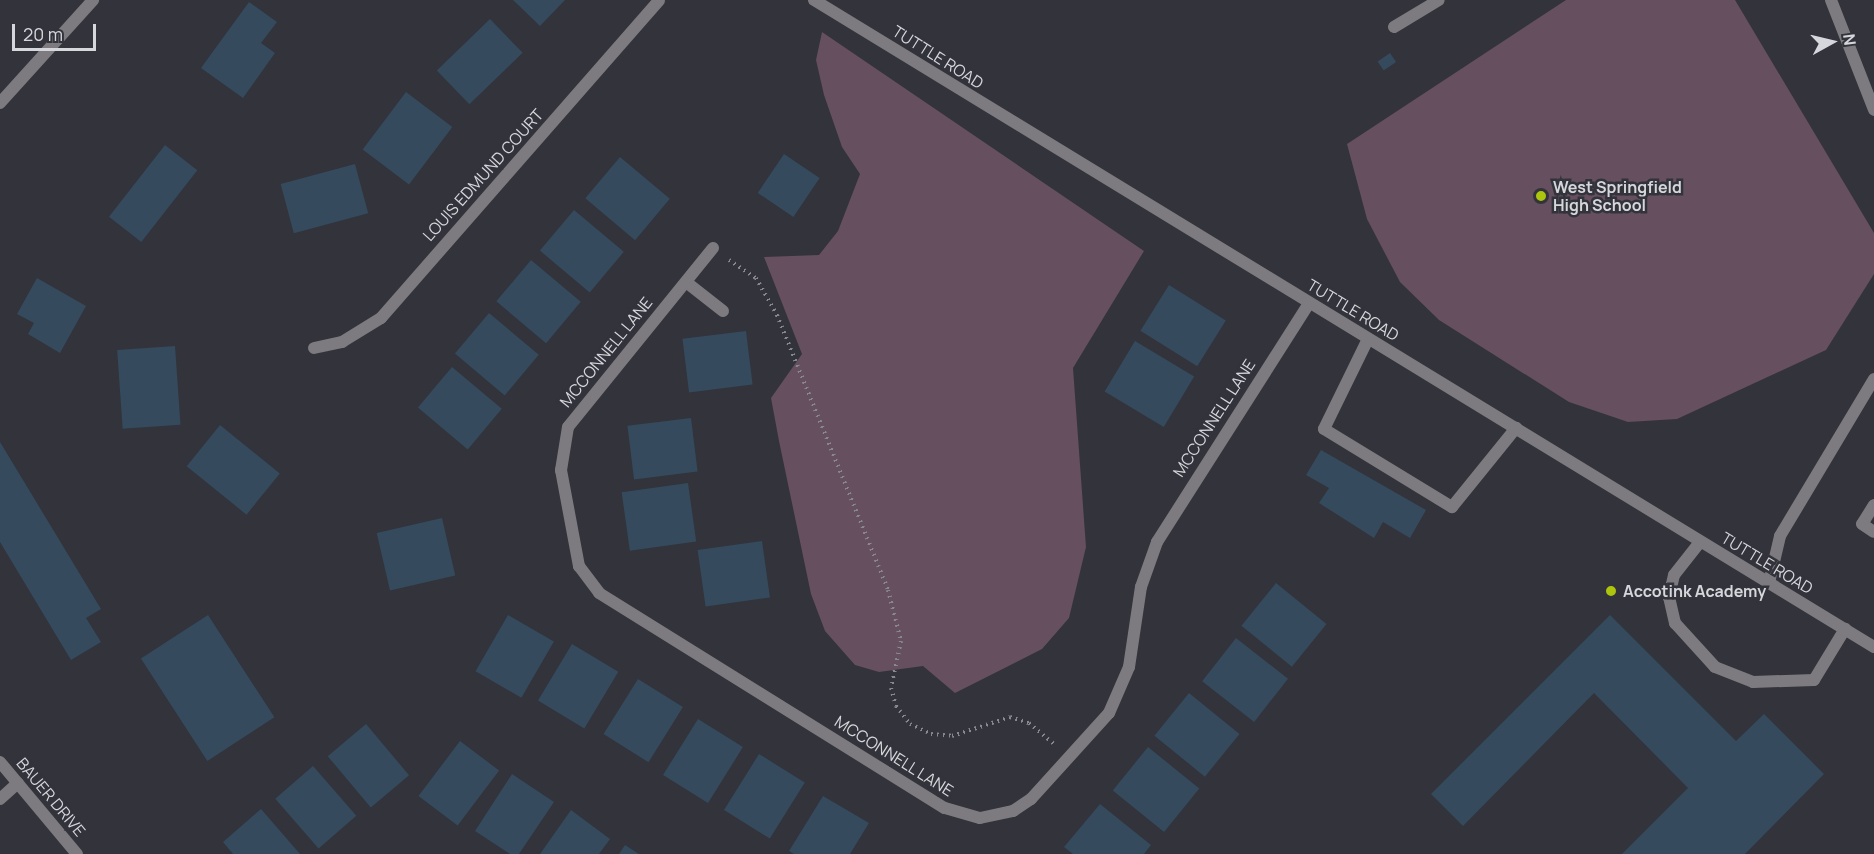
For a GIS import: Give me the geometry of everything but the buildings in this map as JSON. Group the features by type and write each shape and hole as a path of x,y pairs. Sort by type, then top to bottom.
{"street":[{"path":"0,103 93,0"},
{"name":"LOUIS EDMUND COURT","path":"314,348 342,342 381,318 659,0"},
{"name":"TUTTLE ROAD","path":"814,0 1874,647"},
{"path":"1394,27 1439,0"},
{"path":"1832,0 1874,110"},
{"name":"MCCONNELL LANE","path":"713,248 582,404 563,442 571,536 593,586 964,816 1013,811 1071,758 1109,713 1122,687 1141,587 1157,542 1309,303"},
{"path":"686,282 723,311"},
{"path":"1368,339 1323,429 1452,507 1516,428"},
{"path":"1769,583 1780,536 1874,379"},
{"path":"1874,505 1862,524 1874,532"},
{"path":"1700,542 1674,575 1670,597 1676,623 1715,667 1753,682 1814,680 1845,630"},
{"name":"BAUER DRIVE","path":"0,762 76,854"},
{"path":"0,799 18,783"}],"path":[{"path":"713,248 756,278 777,315 893,604 900,651 891,688 902,715 920,731 943,737 1002,717 1019,719 1071,758"}],"shaded area":[{"path":"1566,0 1735,0 1874,233 1874,274 1826,350 1677,419 1628,422 1569,402 1439,320 1400,282 1367,219 1347,144"},
{"path":"822,32 1144,251 1073,368 1086,547 1069,618 1042,649 955,693 923,666 879,672 855,665 825,631 811,594 779,441 771,398 802,354 764,257 819,255 838,231 860,174 842,147 824,95 816,60"}],"place":[{"name":"West Springfield High School","path":"1541,196"},
{"name":"Accotink Academy","path":"1611,591"}]}
